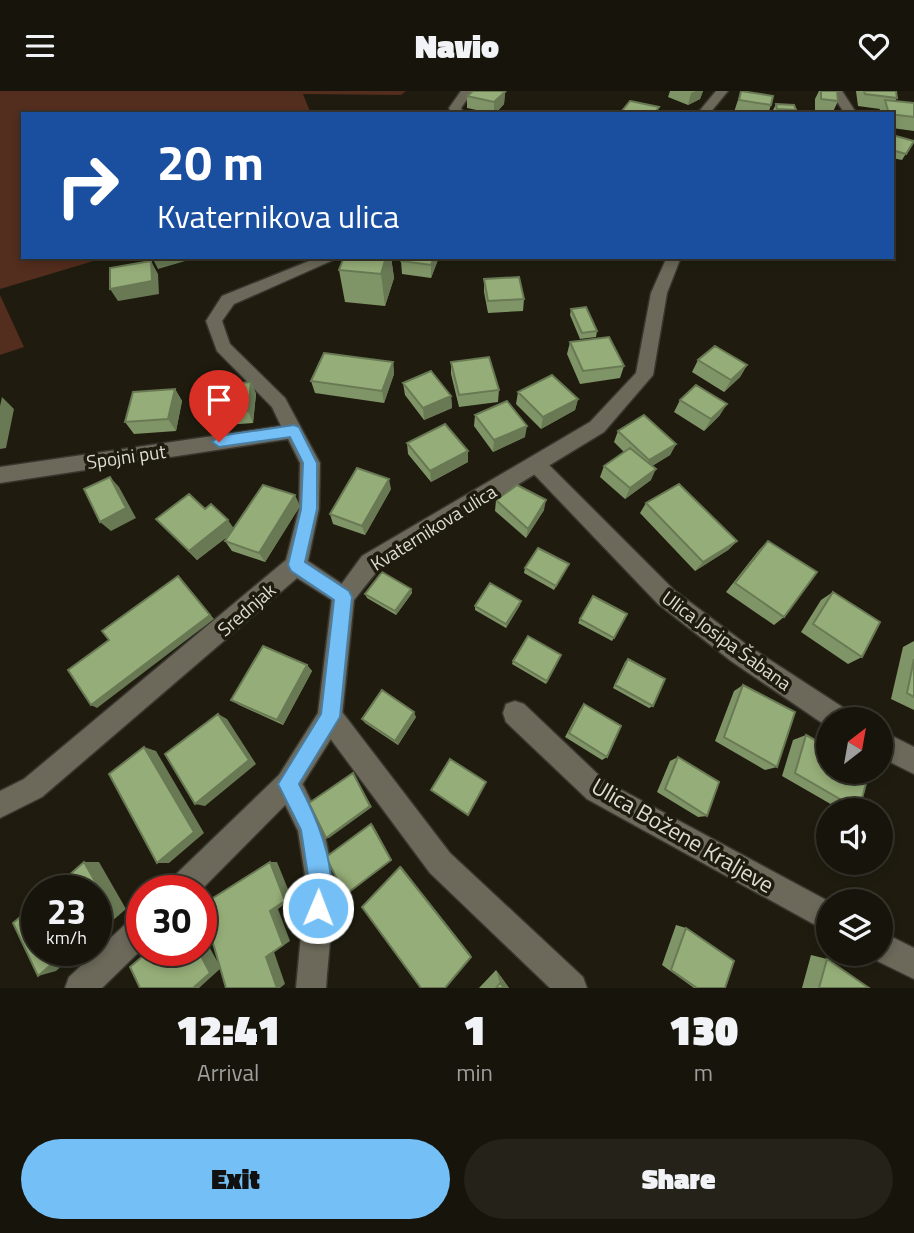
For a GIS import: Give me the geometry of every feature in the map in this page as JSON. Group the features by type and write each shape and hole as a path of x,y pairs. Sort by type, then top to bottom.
{"street":[{"path":"457,112 455,109 467,91"},
{"path":"705,112 722,91"},
{"path":"836,91 850,112"},
{"path":"195,875 288,784 330,717 343,597 296,565 309,509 310,463 279,403 223,347 214,321 228,300 328,259"},
{"name":"Kvaternikova ulica","path":"343,597 370,563 597,427 644,375 659,293 673,259"},
{"name":"Spojni put","path":"0,475 294,431"},
{"name":"Ulica Josipa Šabana","path":"536,464 666,597 739,653 820,707"},
{"name":"Srednjak","path":"0,805 33,788 296,565"},
{"name":"Ulica Božene Kraljeve","path":"515,713 596,790 816,910"},
{"path":"330,717 440,863 572,988"},
{"path":"893,750 914,761"},
{"path":"288,784 311,829 320,882 311,988"},
{"path":"80,988 126,943"},
{"path":"893,953 914,964"}],"shaded area":[{"path":"0,91 406,91 401,95 303,94 310,112 21,112 21,259 100,259 0,289"},
{"path":"0,295 24,347 0,355"}],"building":[{"path":"473,91 505,92 494,102 467,96"},
{"path":"741,91 773,96 771,105 739,100"},
{"path":"821,91 837,91 838,101 821,99"},
{"path":"864,91 896,91 897,98 865,94"},
{"path":"885,100 914,103 914,117 888,112"},
{"path":"630,101 659,107 655,112 622,111"},
{"path":"776,104 794,105 796,110 777,109"},
{"path":"894,136 914,141 906,154 894,151"},
{"path":"343,259 385,259 381,274 339,270"},
{"path":"402,259 433,259 431,265"},
{"path":"151,261 152,281 110,289 110,268"},
{"path":"519,277 524,299 488,301 484,279"},
{"path":"586,307 597,331 582,333 571,309"},
{"path":"609,337 624,366 583,371 570,342"},
{"path":"715,346 747,365 731,380 698,360"},
{"path":"324,353 393,362 382,391 311,381"},
{"path":"489,357 499,390 459,395 451,362"},
{"path":"431,371 451,396 423,408 403,383"},
{"path":"552,375 578,399 543,417 518,392"},
{"path":"251,382 248,411 205,415 209,386"},
{"path":"696,385 727,404 711,419 680,400"},
{"path":"175,389 168,419 125,422 133,392"},
{"path":"507,401 527,426 494,440 475,415"},
{"path":"644,415 676,444 649,460 618,431"},
{"path":"445,424 468,451 430,471 407,443"},
{"path":"630,448 656,469 630,488 604,466"},
{"path":"357,468 389,479 362,526 330,514"},
{"path":"110,477 126,508 100,522 84,489"},
{"path":"679,484 737,541 703,562 646,503"},
{"path":"263,485 295,495 259,553 225,541"},
{"path":"517,485 546,500 528,529 496,500"},
{"path":"189,494 205,509 211,504 228,520 189,551 156,519"},
{"path":"768,541 817,572 784,617 735,583"},
{"path":"538,548 569,564 556,586 525,568"},
{"path":"382,572 411,589 395,611 365,594"},
{"path":"178,576 210,615 91,705 68,670 109,640 102,631"},
{"path":"490,583 521,601 506,624 475,606"},
{"path":"833,592 880,622 862,657 813,624"},
{"path":"593,596 627,614 614,638 580,619"},
{"path":"528,636 561,655 547,681 513,661"},
{"path":"263,646 307,665 277,720 231,700"},
{"path":"628,659 665,679 653,706 615,685"},
{"path":"914,659 914,697 907,693"},
{"path":"743,685 795,712 777,767 724,737"},
{"path":"382,690 414,712 395,741 362,719"},
{"path":"584,704 621,726 607,757 569,733"},
{"path":"218,714 249,760 195,804 165,754"},
{"path":"806,735 816,740 816,784 866,784 862,798 838,798 795,773"},
{"path":"144,747 194,832 157,863 109,774"},
{"path":"678,757 719,782 707,816 665,789"},
{"path":"450,759 486,782 468,815 431,790"},
{"path":"353,773 370,806 326,838 309,803"},
{"path":"371,824 391,860 345,895 326,857"},
{"path":"84,862 91,875 69,875"},
{"path":"270,862 285,901 270,911 283,945 266,957 277,988 226,988 217,957 217,896"},
{"path":"400,867 471,957 445,988 421,988 362,907"},
{"path":"21,916 21,940 13,923"},
{"path":"686,928 734,961 725,988 697,988 671,970"},
{"path":"33,966 50,966 38,976"},
{"path":"206,966 210,973 193,988 140,988 130,967"},
{"path":"825,966 837,966 869,988 819,988"}],"route":[{"path":"219,442 294,431 310,463 309,509 296,565 343,597 330,717 288,784 311,829 320,882 318,908"}]}
